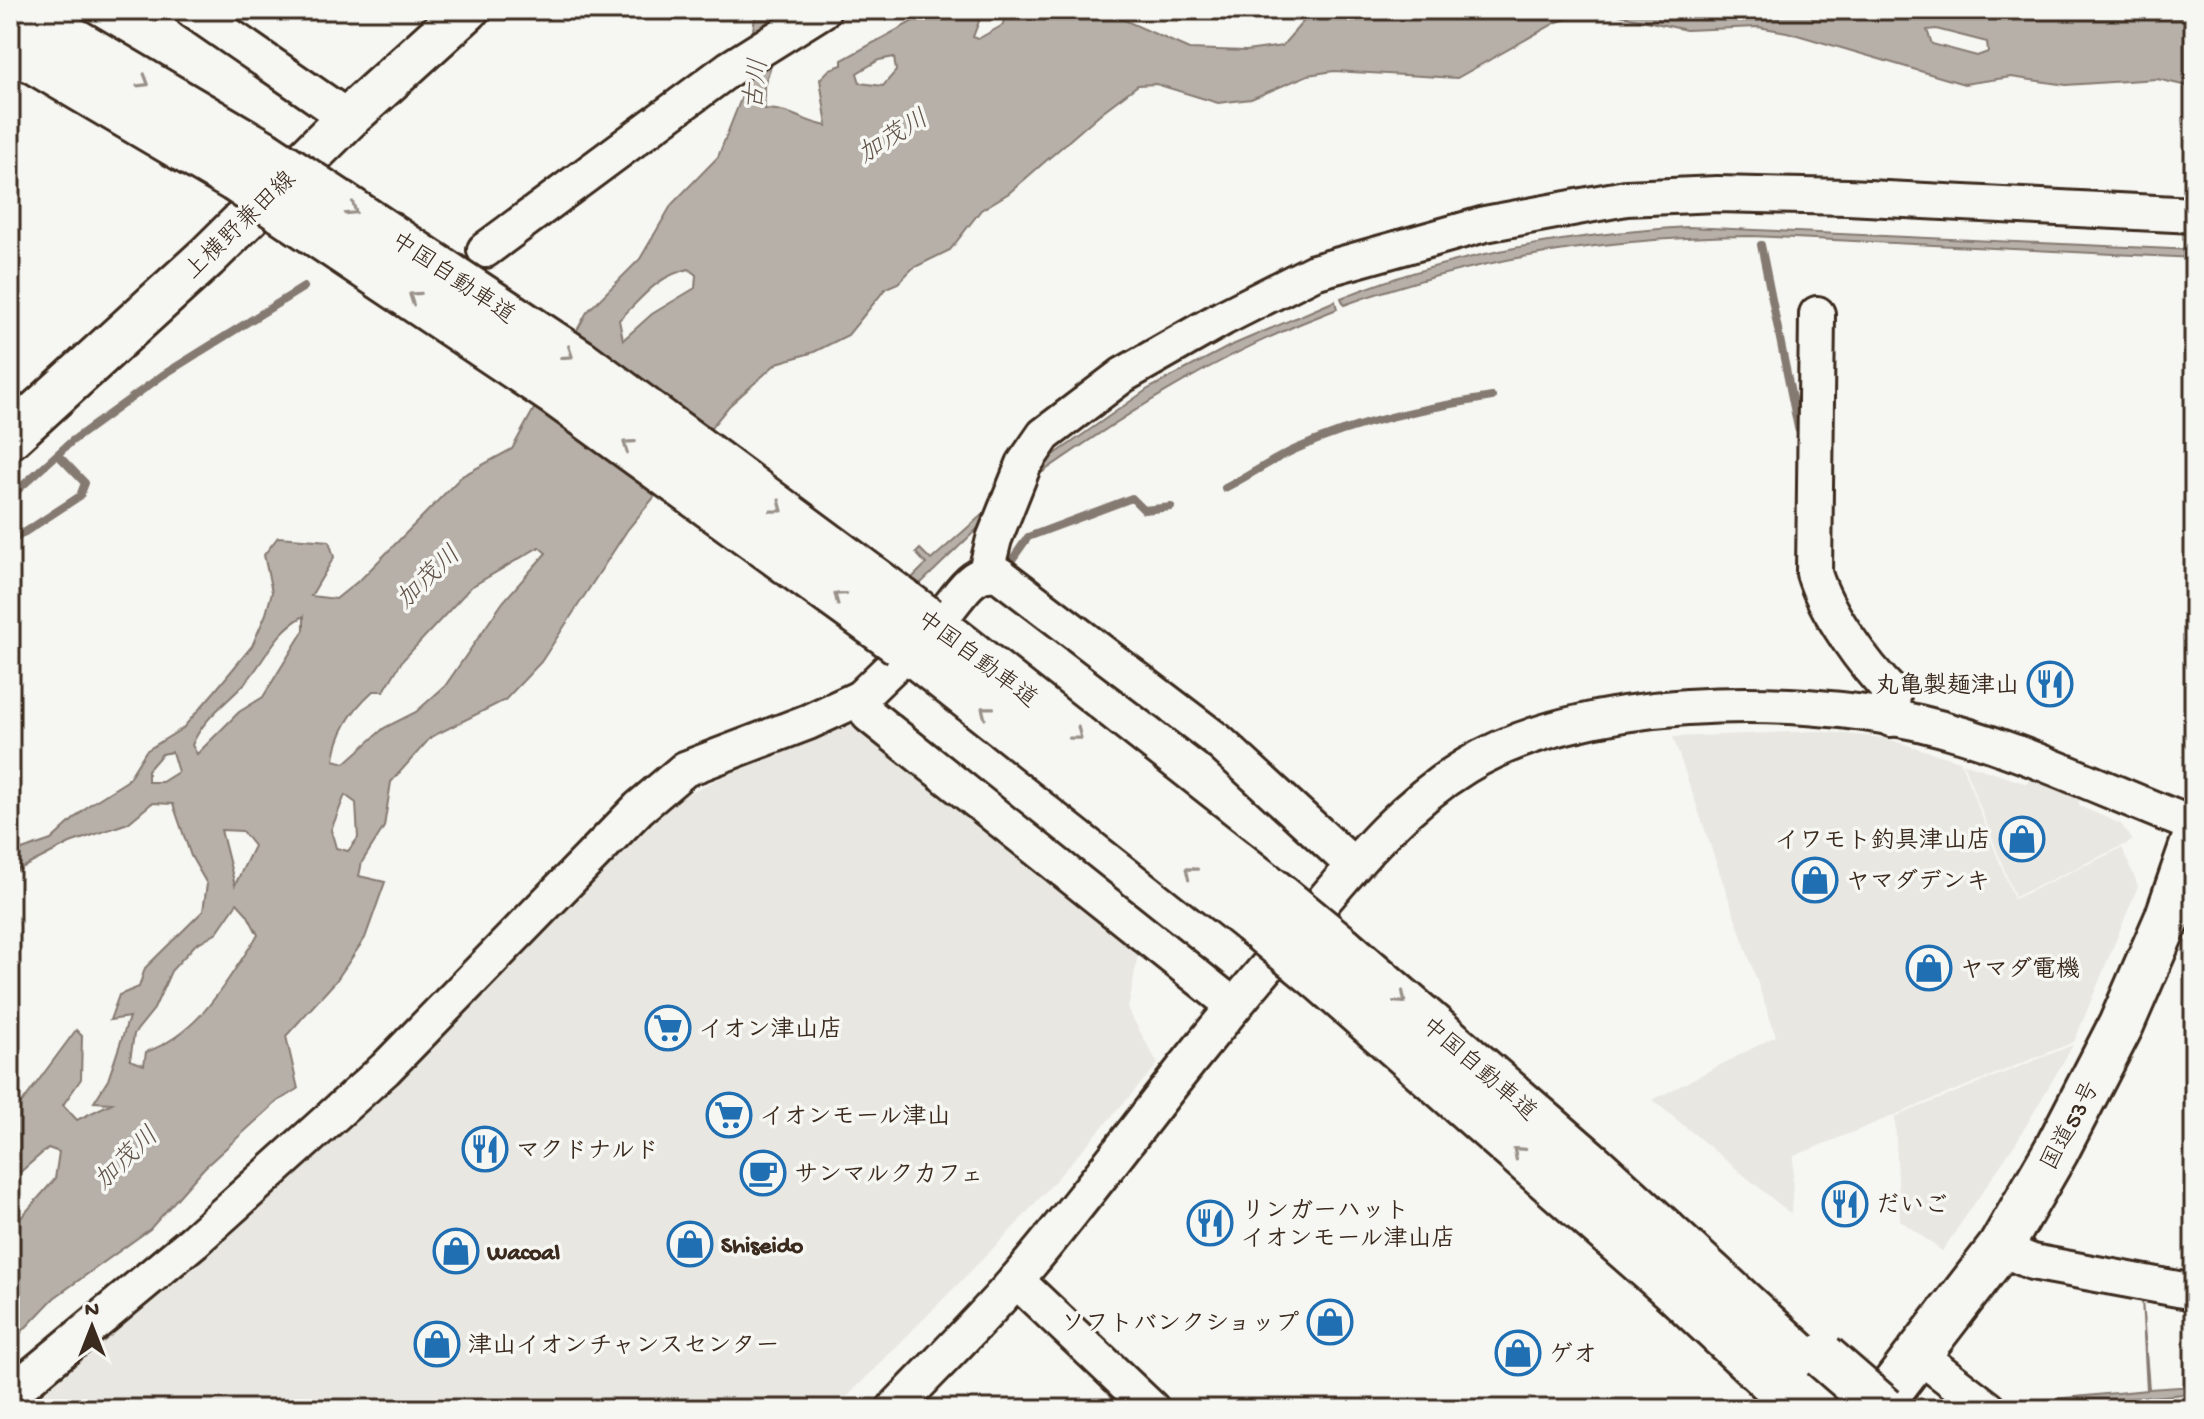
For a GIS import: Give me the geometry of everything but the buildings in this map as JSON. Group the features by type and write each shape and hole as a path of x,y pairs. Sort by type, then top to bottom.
{"highway":[{"name":"中国自動車道","path":"22,10 69,60 249,166 556,394 917,635 1332,963 1580,1181"},
{"name":"中国自動車道","path":"10,47 69,60"},
{"name":"国道53号","path":"1889,1393 2000,1248 2056,1151 2121,1025 2167,919 2194,841"},
{"path":"1580,1181 1796,1389 1889,1393"},
{"path":"1580,1181 1669,1302 1796,1389 1857,1409"}],"main road":[{"name":"上横野兼田線","path":"10,437 207,257 348,118 467,10"}],"street":[{"path":"192,10 348,118"},
{"path":"485,250 729,69 823,10"},
{"path":"986,571 994,539 1024,464 1044,435 1123,375 1223,318 1314,272 1485,224 1626,198 1717,194 1848,197 2194,215"},
{"path":"1817,314 1814,573 1819,592 1878,678 1893,694 1891,719"},
{"path":"10,1394 194,1241 385,1069 639,808 685,769 808,722 860,698 975,576 986,571 1000,575 1218,741 1353,865"},
{"path":"860,698 869,715 1234,1006"},
{"path":"894,1409 1016,1280 1234,1006 1353,865 1420,796 1470,764 1565,724 1623,712 1769,707 1831,710 1917,722 1979,742 2194,825"},
{"path":"2000,1248 2032,1262 2194,1292"},
{"path":"1016,1280 1152,1409"},
{"path":"1889,1393 1989,1409"}],"shaded area":[{"name":"イオンモール津山","path":"856,719 1138,954 1128,1010 1158,1064 1014,1227 835,1409 14,1409 505,970 670,807 687,794 808,736"},
{"name":"ヤマダ電機","path":"1818,731 1884,738 1960,761 2014,899 2122,848 2138,886 2074,1042 1794,1156 1791,1214 1653,1100 1776,1036 1673,737"},
{"path":"1963,763 2027,784 2031,775 2079,795 2079,806 2121,824 2132,841 2015,897"},
{"path":"2073,1045 2017,1141 1942,1251 1900,1220 1895,1117"}],"water":[{"path":"756,10 770,10 772,63 764,86 765,109 782,111 827,126 820,79 830,69 842,65 842,60 933,10 1114,10 1111,12 1115,16 1189,49 1246,51 1282,46 1313,10 1596,10 1557,22 1457,78 1334,71 1308,75 1251,99 1218,103 1156,84 1138,85 1102,112 1009,193 981,210 950,250 913,268 898,283 886,288 848,335 814,352 777,363 729,406 628,529 541,662 505,700 431,737 391,782 384,827 362,862 359,876 385,882 365,938 336,981 286,1036 298,1089 278,1101 204,1168 150,1229 54,1298 10,1344 10,1236 17,1222 55,1179 59,1152 48,1148 10,1181 10,1119 76,1030 82,1036 81,1079 63,1105 77,1120 112,1103 94,1102 108,1080 129,1017 110,1020 119,995 139,987 145,968 203,911 207,884 191,856 173,804 152,803 128,823 70,843 10,874 10,854 51,840 89,805 127,781 146,751 183,728 215,691 252,646 266,614 272,592 264,555 278,537 329,541 334,557 311,596 336,599 362,578 462,476 512,449 587,312 640,259 672,204 718,157 744,91","holes":["1004,15 1003,25 978,39 973,37 981,16","894,57 896,71 883,86 860,83 857,73 879,60","689,269 696,275 695,288 652,314 623,340 619,320 650,289 667,277","539,547 546,553 503,602 445,686 416,712 384,728 345,763 334,760 342,731 353,714 373,691 384,691 402,661 471,587","304,616 304,630 263,697 239,712 197,754 192,745 203,726 246,682 285,630","172,752 178,772 162,782 148,782 148,770 162,754","345,795 356,803 358,838 348,851 336,848 331,830","221,830 242,831 254,846 235,885","237,903 247,914 258,935 211,1004 182,1032 146,1052 144,1065 130,1060 134,1034 154,1009 171,971 195,945 217,932"]},
{"path":"1598,10 2194,10 2194,94 2187,86 2157,79 2066,85 2011,77 1964,84 1787,32 1758,27 1686,30","holes":["1936,29 1987,42 1988,52 1977,56 1932,44 1927,30"]},
{"path":"1688,227 2194,250 2194,258 1752,236 1699,237 1545,253 1444,274 1344,305 1341,298 1425,269 1468,258 1556,241"},
{"path":"1335,301 1337,309 1256,343 1182,382 1037,476 1038,466 1148,389 1230,346"},
{"path":"1000,499 1000,507 917,587 909,581 926,564 916,553 920,549 931,560"},
{"path":"2142,1300 2149,1389 2194,1386 2194,1393 2025,1409 2044,1400 2147,1390"}],"waterway":[{"path":"1761,245 1798,428"},
{"path":"10,497 72,441 163,375 304,287"},
{"path":"1225,488 1319,439 1417,411 1492,397"},
{"path":"10,542 80,496 85,483 58,455"},
{"path":"1014,569 1009,564 1028,537 1132,498 1144,510 1171,507"}],"railway":[{"path":"10,16 15,10"}],"place":[{"name":"丸亀製麺津山","path":"2050,684"},
{"name":"イワモト釣具津山店","path":"2022,839"},
{"name":"ヤマダデンキ","path":"1815,880"},
{"name":"ヤマダ電機","path":"1929,968"},
{"name":"イオン津山店","path":"668,1028"},
{"name":"イオンモール津山","path":"729,1115"},
{"name":"マクドナルド","path":"485,1149"},
{"name":"サンマルクカフェ","path":"763,1173"},
{"name":"だいご","path":"1845,1204"},
{"name":"リンガーハット イオンモール津山店","path":"1210,1223"},
{"name":"Shiseido","path":"690,1244"},
{"name":"Wacoal","path":"456,1251"},
{"name":"ソフトバンクショップ","path":"1330,1322"},
{"name":"津山イオンチャンスセンター","path":"437,1344"},
{"name":"ゲオ","path":"1518,1353"}],"water label":[{"name":"古川","path":"754,84"},
{"name":"加茂川","path":"892,135"},
{"name":"加茂川","path":"427,576"},
{"name":"加茂川","path":"125,1157"}]}
